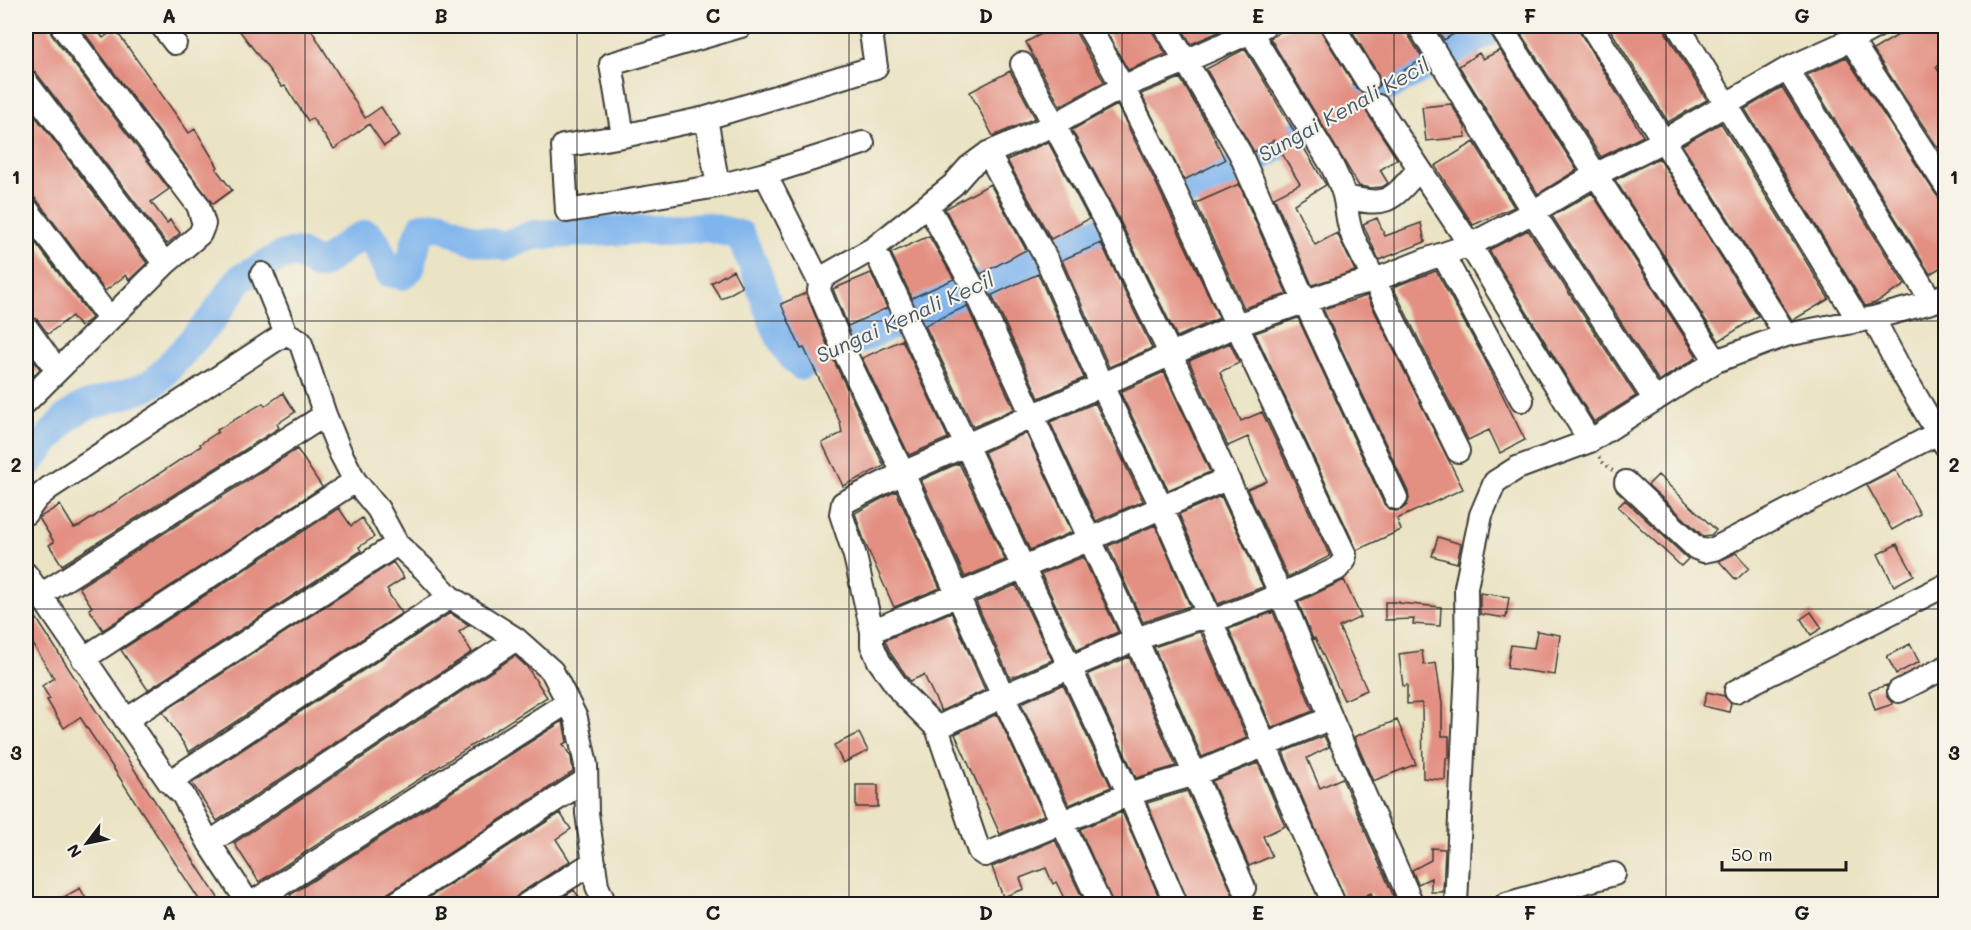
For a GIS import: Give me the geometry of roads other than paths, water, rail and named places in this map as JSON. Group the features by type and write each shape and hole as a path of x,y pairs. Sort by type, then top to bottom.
{"street":[{"path":"26,402 109,318 200,234 204,224 198,205 62,26"},
{"path":"623,136 611,64 741,26"},
{"path":"863,143 765,174 718,186 567,211 563,146 706,118 876,67 870,26"},
{"path":"937,728 1069,666 1136,639 1198,618 1212,621 1281,596 1337,569 1344,561 1345,555 1177,195 1124,86 1088,26"},
{"path":"1165,26 1244,161 1305,302 1396,498"},
{"path":"1333,26 1366,81"},
{"path":"1419,26 1533,212 1654,400"},
{"path":"1591,26 1786,335"},
{"path":"1626,482 1696,548 1704,551 1714,549 1942,440 1900,369 1725,104 1678,26"},
{"path":"1331,718 1195,774 1129,794 988,854 983,854 979,851 937,728 901,692 886,673 872,645 872,631 855,556 841,514 843,503 903,473 1237,325 1350,286 1375,280 1470,245 1533,212 1595,175 1663,141 1787,69 1877,26"},
{"path":"1501,27 1716,362"},
{"path":"820,282 825,276 874,248 928,206 953,185 969,167 988,153 1056,124 1124,86 1185,61 1254,28 1340,181 1346,221 1458,451"},
{"path":"1851,40 1946,186"},
{"path":"1022,64 1108,225 1171,356 1281,596 1412,904"},
{"path":"1456,904 1467,668 1466,586 1481,515 1495,482 1517,468 1590,441 1716,362 1786,335 1866,320 1939,298 1787,69"},
{"path":"26,82 165,264"},
{"path":"1378,106 1470,245 1590,441"},
{"path":"706,118 718,186"},
{"path":"988,153 1045,256 1102,386 1162,508 1334,904"},
{"path":"1344,197 1367,202 1386,201 1419,170"},
{"path":"765,174 820,282 819,291 842,348 903,473 1002,696 1100,904"},
{"path":"928,206 974,290 1136,639 1244,888"},
{"path":"26,208 109,318"},
{"path":"874,248 1129,794 1176,904"},
{"path":"1443,255 1522,400"},
{"path":"262,274 286,333 300,341 341,454 355,481 378,509 397,544 450,597 516,639 552,671 576,718 586,765 587,813 597,886 605,904"},
{"path":"26,327 57,370"},
{"path":"26,513 37,498 50,488 286,333"},
{"path":"39,596 325,415"},
{"path":"872,631 1090,540 1226,479"},
{"path":"83,659 355,481"},
{"path":"126,720 397,544"},
{"path":"26,574 169,782 183,795 209,843 250,904 568,702"},
{"path":"1736,691 1946,585"},
{"path":"169,782 450,597"},
{"path":"209,843 516,639"},
{"path":"1899,692 1946,667"},
{"path":"395,904 586,780"},
{"path":"527,904 594,862"},
{"path":"1506,904 1614,874"}],"waterway":[{"name":"Sungai Kenali Kecil","path":"26,465 66,418 82,407 144,388 157,380 212,319 240,279 283,255 297,253 319,265 355,239 368,235 375,242 389,272 402,275 410,268 416,242 423,227 443,226 468,238 503,246 533,235 707,227 740,235 785,346 801,365 1232,171 1498,26"}]}
